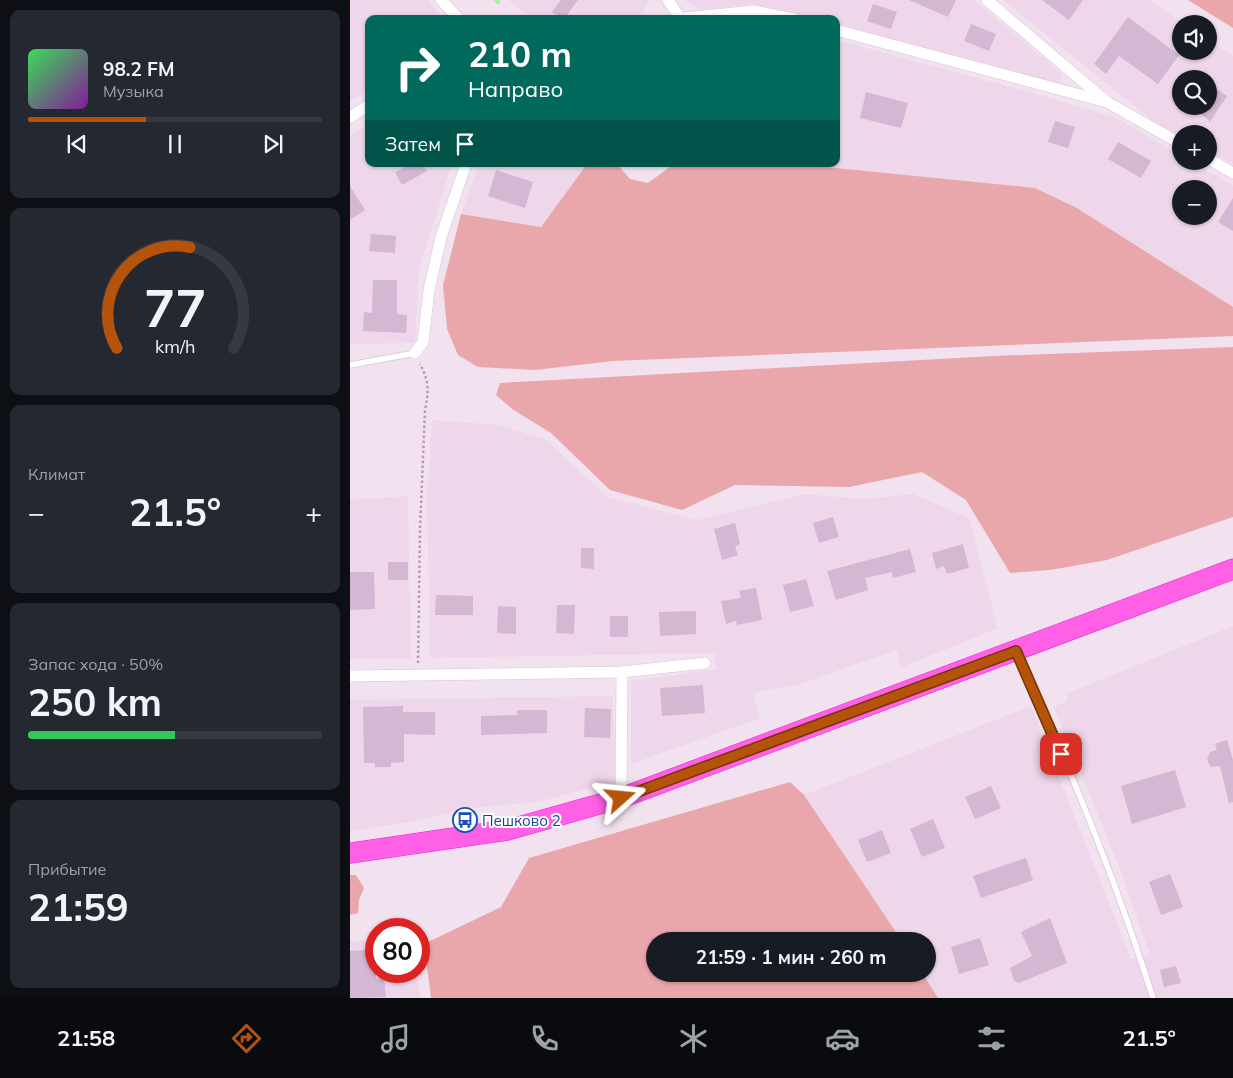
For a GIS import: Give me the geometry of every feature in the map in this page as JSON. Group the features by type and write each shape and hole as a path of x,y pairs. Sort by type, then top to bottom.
{"highway":[{"path":"350,853 508,830 621,798 1233,569"}],"street":[{"path":"441,0 455,15"},
{"path":"668,0 676,15"},
{"path":"987,0 1107,102 1172,139"},
{"path":"711,15 754,11 774,15"},
{"path":"840,31 1107,102"},
{"path":"350,117 365,108"},
{"path":"1217,164 1233,173"},
{"path":"415,354 423,342 429,290 441,236 465,167"},
{"path":"350,676 622,672 705,663"},
{"path":"621,798 622,672"}],"lane":[{"path":"350,365 415,354"},
{"path":"1016,651 1039,700 1105,862 1139,951 1153,998"}],"path":[{"path":"415,354 428,377 429,392 424,410 420,520 418,675"}],"shaded area":[{"path":"350,0 428,0 439,15 365,15 365,92 350,101"},
{"path":"509,0 649,0 642,15 526,15"},
{"path":"685,0 974,0 1063,75 1058,83 840,27 840,15 795,15 753,4 699,10"},
{"path":"1003,0 1149,0 1172,15 1172,60 1217,60 1217,45 1233,56 1233,164 1217,155 1217,125 1172,125 1172,131 1153,121"},
{"path":"1188,0 1233,0 1233,28 1217,18 1217,15 1212,15"},
{"path":"840,41 1051,98 1119,119 1172,151 1172,170 1206,170 1233,186 1233,307 1077,208 1035,188 809,167 840,167"},
{"path":"365,126 365,167 451,167 419,270 415,343 350,344 350,135"},
{"path":"478,167 585,167 541,227 461,214"},
{"path":"585,167 620,167 630,179 648,183 670,167 825,167 1035,188 1077,208 1233,307 1233,336 613,361 535,370 478,367 458,355 447,329 443,285 461,214 541,227"},
{"path":"1233,347 1233,517 1107,560 1050,570 1010,573 966,500 922,472 849,487 735,485 682,510 610,490 551,433 512,409 496,395 500,383 994,356"},
{"path":"432,420 499,425 547,440 607,497 697,520 805,494 863,499 913,494 969,518 998,628 900,668 897,650 794,686 753,693 760,718 631,764 631,681 717,669 714,653 430,658 427,495"},
{"path":"408,496 411,658 350,659 350,500"},
{"path":"1233,626 1233,998 938,998 928,982 936,982 936,932 896,932 804,795 1031,706 1131,959 1150,954 1117,862 1054,707 1067,701 1066,694"},
{"path":"613,696 615,781 538,802 472,808 410,822 350,831 350,700"},
{"path":"790,782 804,795 896,932 646,932 646,982 928,982 938,998 431,998 429,983 430,941 501,907 529,858"},
{"path":"350,875 356,875 364,888 359,900 358,913 350,915"},
{"path":"365,940 365,983 418,983 420,998 350,998 350,941"}],"building":[{"path":"561,0 578,0 567,15 557,15 552,12"},
{"path":"909,0 956,0 948,17"},
{"path":"1042,0 1083,0 1069,20"},
{"path":"873,4 897,12 891,29 867,21"},
{"path":"1128,17 1172,50 1172,60 1175,60 1158,84 1119,56 1106,74 1094,64"},
{"path":"971,24 996,34 989,51 964,41"},
{"path":"1217,89 1227,96 1217,111"},
{"path":"866,92 908,103 901,128 860,118"},
{"path":"1202,115 1214,115 1209,123 1209,120"},
{"path":"1055,121 1075,127 1068,148 1048,142"},
{"path":"1118,142 1151,161 1141,178 1108,159"},
{"path":"405,167 425,167 427,171 402,185 395,172"},
{"path":"496,170 533,182 525,208 488,196"},
{"path":"350,186 365,210 350,220"},
{"path":"1233,198 1233,231 1218,222"},
{"path":"371,234 396,236 395,253 369,251"},
{"path":"373,280 397,280 397,314 407,315 406,333 363,331 364,312 372,313"},
{"path":"833,517 839,537 819,543 813,523"},
{"path":"735,523 740,544 735,546 738,555 722,560 714,529"},
{"path":"963,544 969,568 947,574 944,566 936,569 932,553"},
{"path":"581,548 594,548 594,569 581,568"},
{"path":"910,549 916,572 893,578 892,572 865,578 868,590 836,600 827,571"},
{"path":"388,562 408,562 408,580 388,580"},
{"path":"350,572 374,572 375,609 350,610"},
{"path":"806,579 814,606 790,612 783,585"},
{"path":"756,588 762,620 737,625 736,621 726,624 721,601 741,598 739,591"},
{"path":"436,595 473,596 473,615 435,615"},
{"path":"557,605 575,605 574,634 556,633"},
{"path":"498,606 516,607 516,634 497,633"},
{"path":"696,611 696,634 660,636 659,612"},
{"path":"610,616 628,616 628,637 610,637"},
{"path":"703,685 705,713 662,716 660,688"},
{"path":"403,706 403,712 435,712 435,735 404,734 404,762 391,763 391,767 375,767 375,763 364,763 363,707"},
{"path":"585,708 611,709 610,738 584,737"},
{"path":"517,710 547,710 547,733 481,735 481,716 517,715"},
{"path":"1227,740 1233,760 1233,802 1229,803 1220,766 1210,767 1207,759 1210,752 1217,750 1215,744"},
{"path":"1175,770 1186,807 1132,824 1121,786"},
{"path":"991,786 1001,808 975,819 965,797"},
{"path":"933,819 945,848 922,857 910,829"},
{"path":"882,830 891,853 867,862 858,840"},
{"path":"1026,858 1033,880 981,898 973,876"},
{"path":"1170,874 1183,907 1161,915 1149,882"},
{"path":"1050,918 1067,963 1019,983 1014,981 1010,968 1032,956 1021,932"},
{"path":"980,938 989,965 959,974 951,947"},
{"path":"365,950 365,983 385,983 386,997 350,998 350,951"},
{"path":"1176,966 1181,983 1164,987 1160,970"}],"place":[{"name":"Пешково 2","path":"465,820"}],"route":[{"path":"621,798 661,785 1016,651 1061,754"}]}
